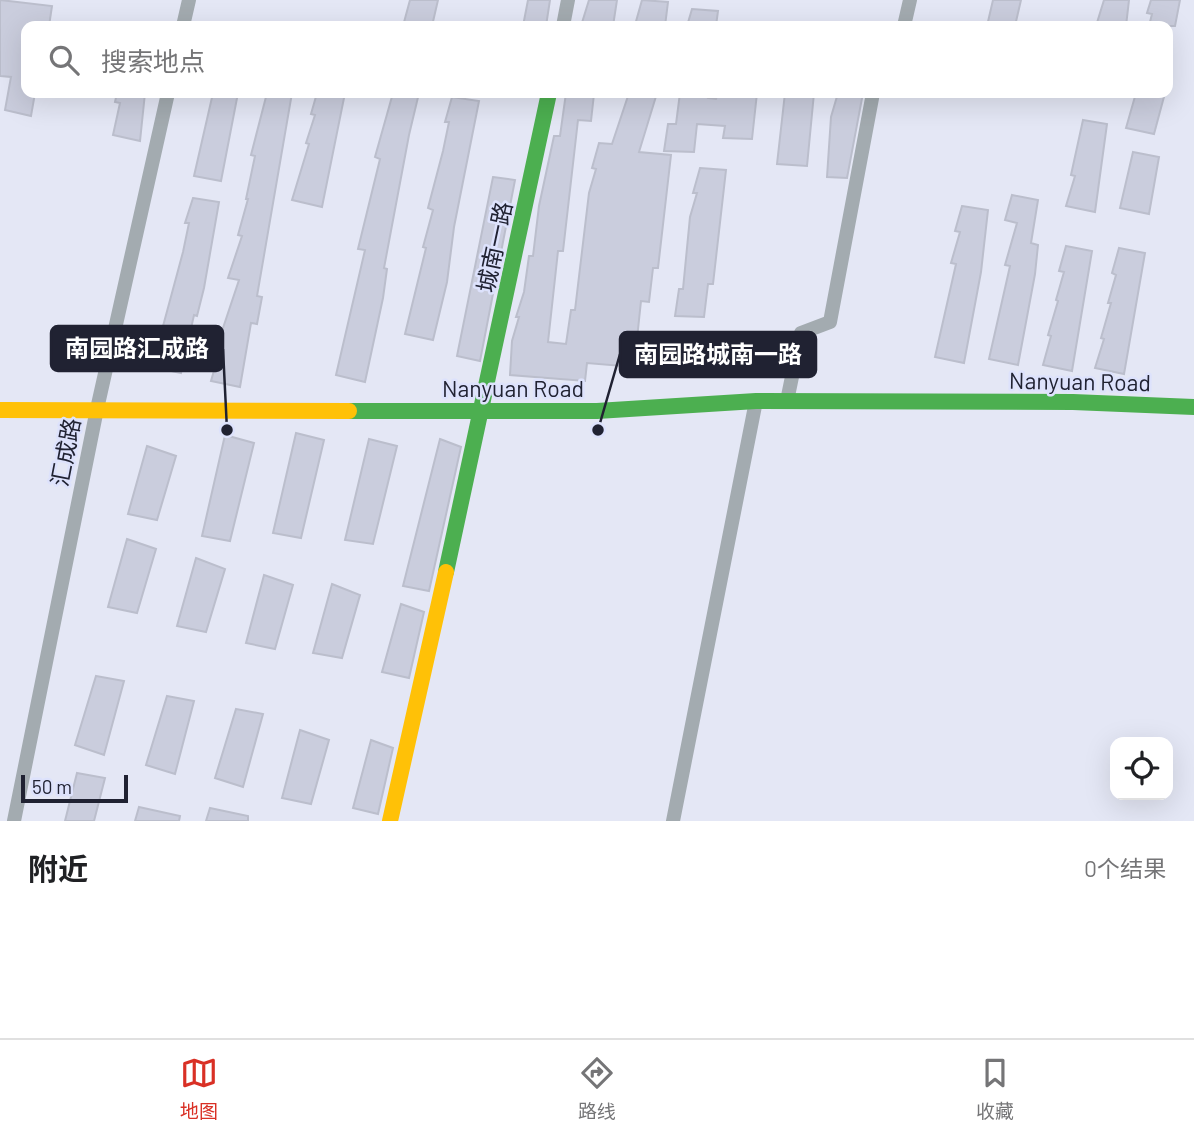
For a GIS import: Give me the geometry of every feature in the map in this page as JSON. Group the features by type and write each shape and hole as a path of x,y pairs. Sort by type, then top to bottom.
{"street":[{"path":"184,21 189,0"},
{"path":"564,21 568,0"},
{"path":"905,21 910,0"},
{"name":"汇成路","path":"14,821 97,409 167,98"},
{"name":"城南一路","path":"390,821 483,410 548,98"},
{"path":"787,401 801,332 830,322 872,98"},
{"path":"673,821 756,401"},
{"name":"Nanyuan Road","path":"0,410 597,411 756,401 1073,402 1194,407"}],"building":[{"path":"0,0 52,6 50,21 21,21 21,98 34,98 31,116 5,110 11,77 0,76"},
{"path":"410,0 438,0 433,21 404,21"},
{"path":"528,0 550,0 547,21 524,21"},
{"path":"589,0 617,0 614,21 583,21"},
{"path":"642,0 668,2 666,21 636,21"},
{"path":"993,0 1021,0 1016,21 988,21"},
{"path":"1104,0 1129,0 1127,21 1098,21"},
{"path":"1151,0 1180,0 1175,26 1173,21 1150,21 1152,14 1147,13"},
{"path":"692,9 718,11 717,21 688,21"},
{"path":"116,98 144,98 140,141 113,135 120,103 115,102"},
{"path":"212,98 237,98 221,181 194,176"},
{"path":"266,98 291,98 257,296 262,297 257,324 251,323 240,387 211,381 220,350 216,349 239,280 228,278 242,236 238,235 248,199 255,156 251,155"},
{"path":"316,98 344,98 322,207 292,200 309,144 306,143 315,115 311,114"},
{"path":"392,98 418,98 384,268 387,269 383,298 365,382 336,375 365,250 358,249 380,159 375,157"},
{"path":"452,98 479,101 454,227 447,282 433,340 405,334 426,248 423,247 433,210 428,208 449,122 445,122"},
{"path":"565,98 594,98 591,121 578,120 563,251 558,251 548,342 566,344 571,310 575,310 589,193 596,169 592,168 599,143 612,144 627,98 655,98 639,152 671,155 658,268 653,268 649,302 641,301 634,367 587,363 585,381 510,375 512,341 519,317 516,317 524,292 529,256 533,256 539,206 554,136 560,136"},
{"path":"679,98 756,98 752,139 723,138 725,126 697,124 694,152 664,151 668,124 676,124"},
{"path":"784,98 814,98 807,166 777,164"},
{"path":"837,98 862,98 847,178 827,177 831,117"},
{"path":"1135,98 1164,98 1154,134 1126,128"},
{"path":"1083,120 1107,124 1095,212 1066,206 1075,176 1071,175"},
{"path":"1133,152 1159,157 1149,214 1120,208"},
{"path":"700,168 726,170 713,284 708,284 704,317 675,316 679,289 683,289 690,217 697,193 693,193"},
{"path":"493,177 515,180 480,361 457,356"},
{"path":"1012,195 1038,200 1031,243 1038,245 1035,274 1018,365 989,359 1010,266 1005,265 1017,223 1005,220"},
{"path":"193,198 219,202 204,288 197,316 194,315 181,373 152,367 183,252 189,223 185,223"},
{"path":"962,206 988,210 981,272 964,363 935,357 956,264 951,263 960,232 955,231"},
{"path":"1066,246 1092,251 1072,371 1043,365 1064,272 1059,271"},
{"path":"1119,248 1145,253 1124,374 1095,368 1104,339 1101,338 1111,303 1108,303 1116,275 1112,273"},
{"path":"296,433 324,440 301,538 273,533"},
{"path":"225,435 254,443 230,541 202,536"},
{"path":"369,439 397,446 373,544 345,540"},
{"path":"440,439 461,447 429,591 403,586"},
{"path":"147,446 176,456 157,520 128,514"},
{"path":"127,539 156,549 137,613 108,607"},
{"path":"196,558 225,569 206,632 177,626"},
{"path":"264,575 293,585 275,649 246,643"},
{"path":"332,584 360,595 342,658 313,653"},
{"path":"401,604 424,612 409,678 382,672"},
{"path":"96,676 124,681 104,755 75,745"},
{"path":"167,696 194,701 175,774 146,765"},
{"path":"236,709 263,714 243,787 215,778"},
{"path":"300,730 329,740 311,804 282,798"},
{"path":"371,740 393,748 378,814 353,808"},
{"path":"77,773 105,778 94,821 65,821"},
{"path":"139,807 180,816 179,821 135,821"},
{"path":"210,808 248,816 248,821 206,821"}],"traffic: fast":[{"path":"446,572 548,98"},
{"path":"349,411 597,411 756,401 1073,402 1194,407"}],"traffic: slow":[{"path":"0,410 349,411"},
{"path":"390,821 446,572"}],"place":[{"name":"南园路汇成路","path":"227,430"},
{"name":"南园路城南一路","path":"598,430"}]}
